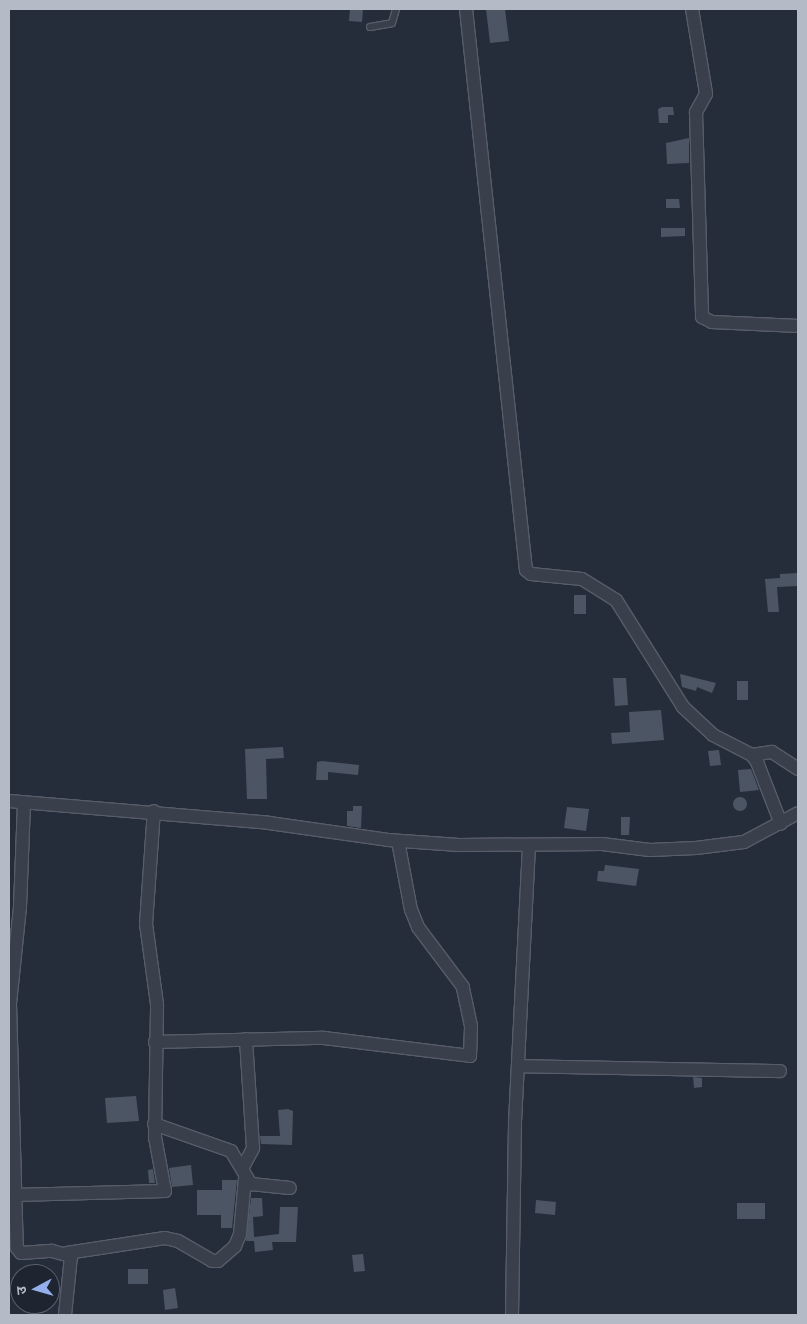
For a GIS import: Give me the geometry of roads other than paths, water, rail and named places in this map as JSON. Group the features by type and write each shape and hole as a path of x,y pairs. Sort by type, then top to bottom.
{"street":[{"path":"466,9 526,570 530,574 582,579 607,592 644,640 683,707 713,735 752,755 762,773 781,824"},
{"path":"692,9 706,94 696,112 702,317 712,322 798,326"},
{"path":"752,755 772,752 798,769"},
{"path":"9,801 154,811 398,841 696,848 744,842 798,814"},
{"path":"24,803 20,908 10,1004 15,1195 13,1253 67,1253 164,1238 178,1241 212,1261 218,1261 235,1246 240,1234 244,1174 253,1148 246,1038"},
{"path":"15,1195 133,1190 163,1193 165,1179 155,1144 154,1124 156,1004 146,924 154,811"},
{"path":"155,1042 246,1038 324,1038 470,1056 471,1026 463,987 418,927 410,910 398,841"},
{"path":"512,1315 518,1066 530,845"},
{"path":"518,1066 780,1071"},
{"path":"154,1124 231,1151 244,1174 257,1186 290,1188"},
{"path":"65,1315 73,1262 67,1253"}],"lane":[{"path":"370,27 392,24 396,9"}]}
